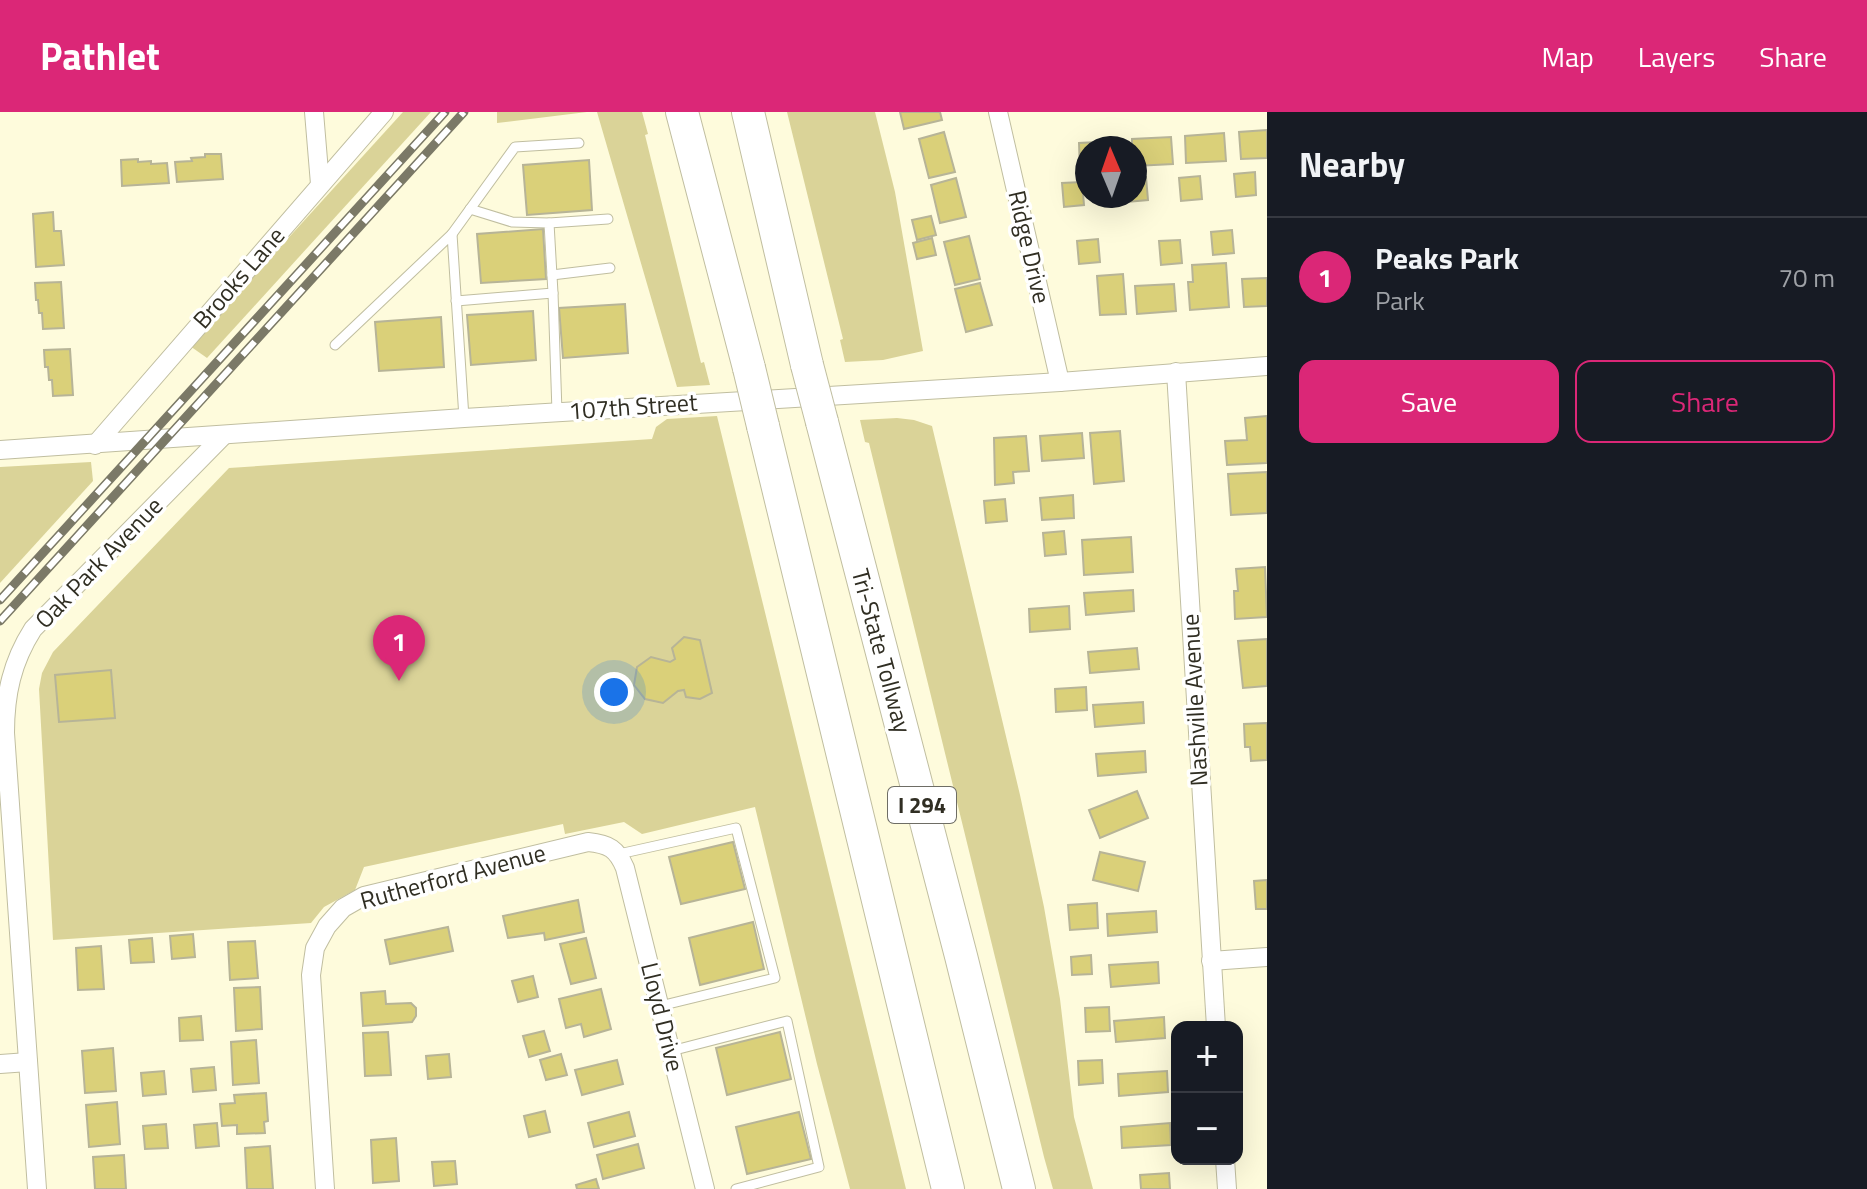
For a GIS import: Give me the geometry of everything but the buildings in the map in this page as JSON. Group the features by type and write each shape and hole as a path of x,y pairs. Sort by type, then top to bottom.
{"highway":[{"name":"I 294","path":"682,112 749,368 948,1189"},
{"name":"Tri-State Tollway","path":"748,112 807,365 1019,1189"}],"street":[{"path":"314,112 320,184"},
{"name":"Brooks Lane","path":"95,445 384,112"},
{"name":"Ridge Drive","path":"998,112 1060,382"},
{"name":"107th Street","path":"0,450 1267,366"},
{"name":"Nashville Avenue","path":"1176,372 1216,1021"},
{"name":"Oak Park Avenue","path":"37,1189 28,1062 8,890 5,702 20,650 33,629 224,435"},
{"name":"Rutherford Avenue","path":"325,1189 311,975 315,948 327,926 343,908 378,891 588,842 616,851"},
{"name":"Lloyd Drive","path":"616,851 625,868 705,1189"},
{"path":"1211,961 1267,957"},
{"path":"0,1064 28,1062"},
{"path":"1225,1165 1227,1189"}],"lane":[{"path":"335,345 452,234 515,147 579,143"},
{"path":"470,209 512,222 608,219"},
{"path":"549,223 557,412"},
{"path":"452,234 464,418"},
{"path":"552,275 610,268"},
{"path":"456,301 553,293"},
{"path":"616,851 736,828 775,978 660,1006"},
{"path":"671,1051 787,1021 819,1167 736,1189"}],"shaded area":[{"path":"403,112 431,112 207,358 190,346"},
{"path":"497,112 587,112 497,123"},
{"path":"597,112 642,112 701,363 704,362 710,385 677,387"},
{"path":"787,112 875,112 895,192 923,351 883,360 845,362 840,340 843,339"},
{"path":"717,416 906,1189 850,1189 755,807 642,834 624,822 565,834 563,824 364,867 355,890 324,907 311,923 53,940 39,689 42,673 53,652 229,468 652,439 656,427 667,419"},
{"path":"897,418 932,426 1044,907 1060,999 1074,1117 1093,1189 1053,1189 1044,1157 869,443 865,442 860,420"},
{"path":"91,462 93,481 0,583 0,467"}],"railway":[{"path":"0,600 445,112"},
{"path":"0,621 464,112"}],"place":[{"name":"Peaks Park","path":"399,681"}]}
